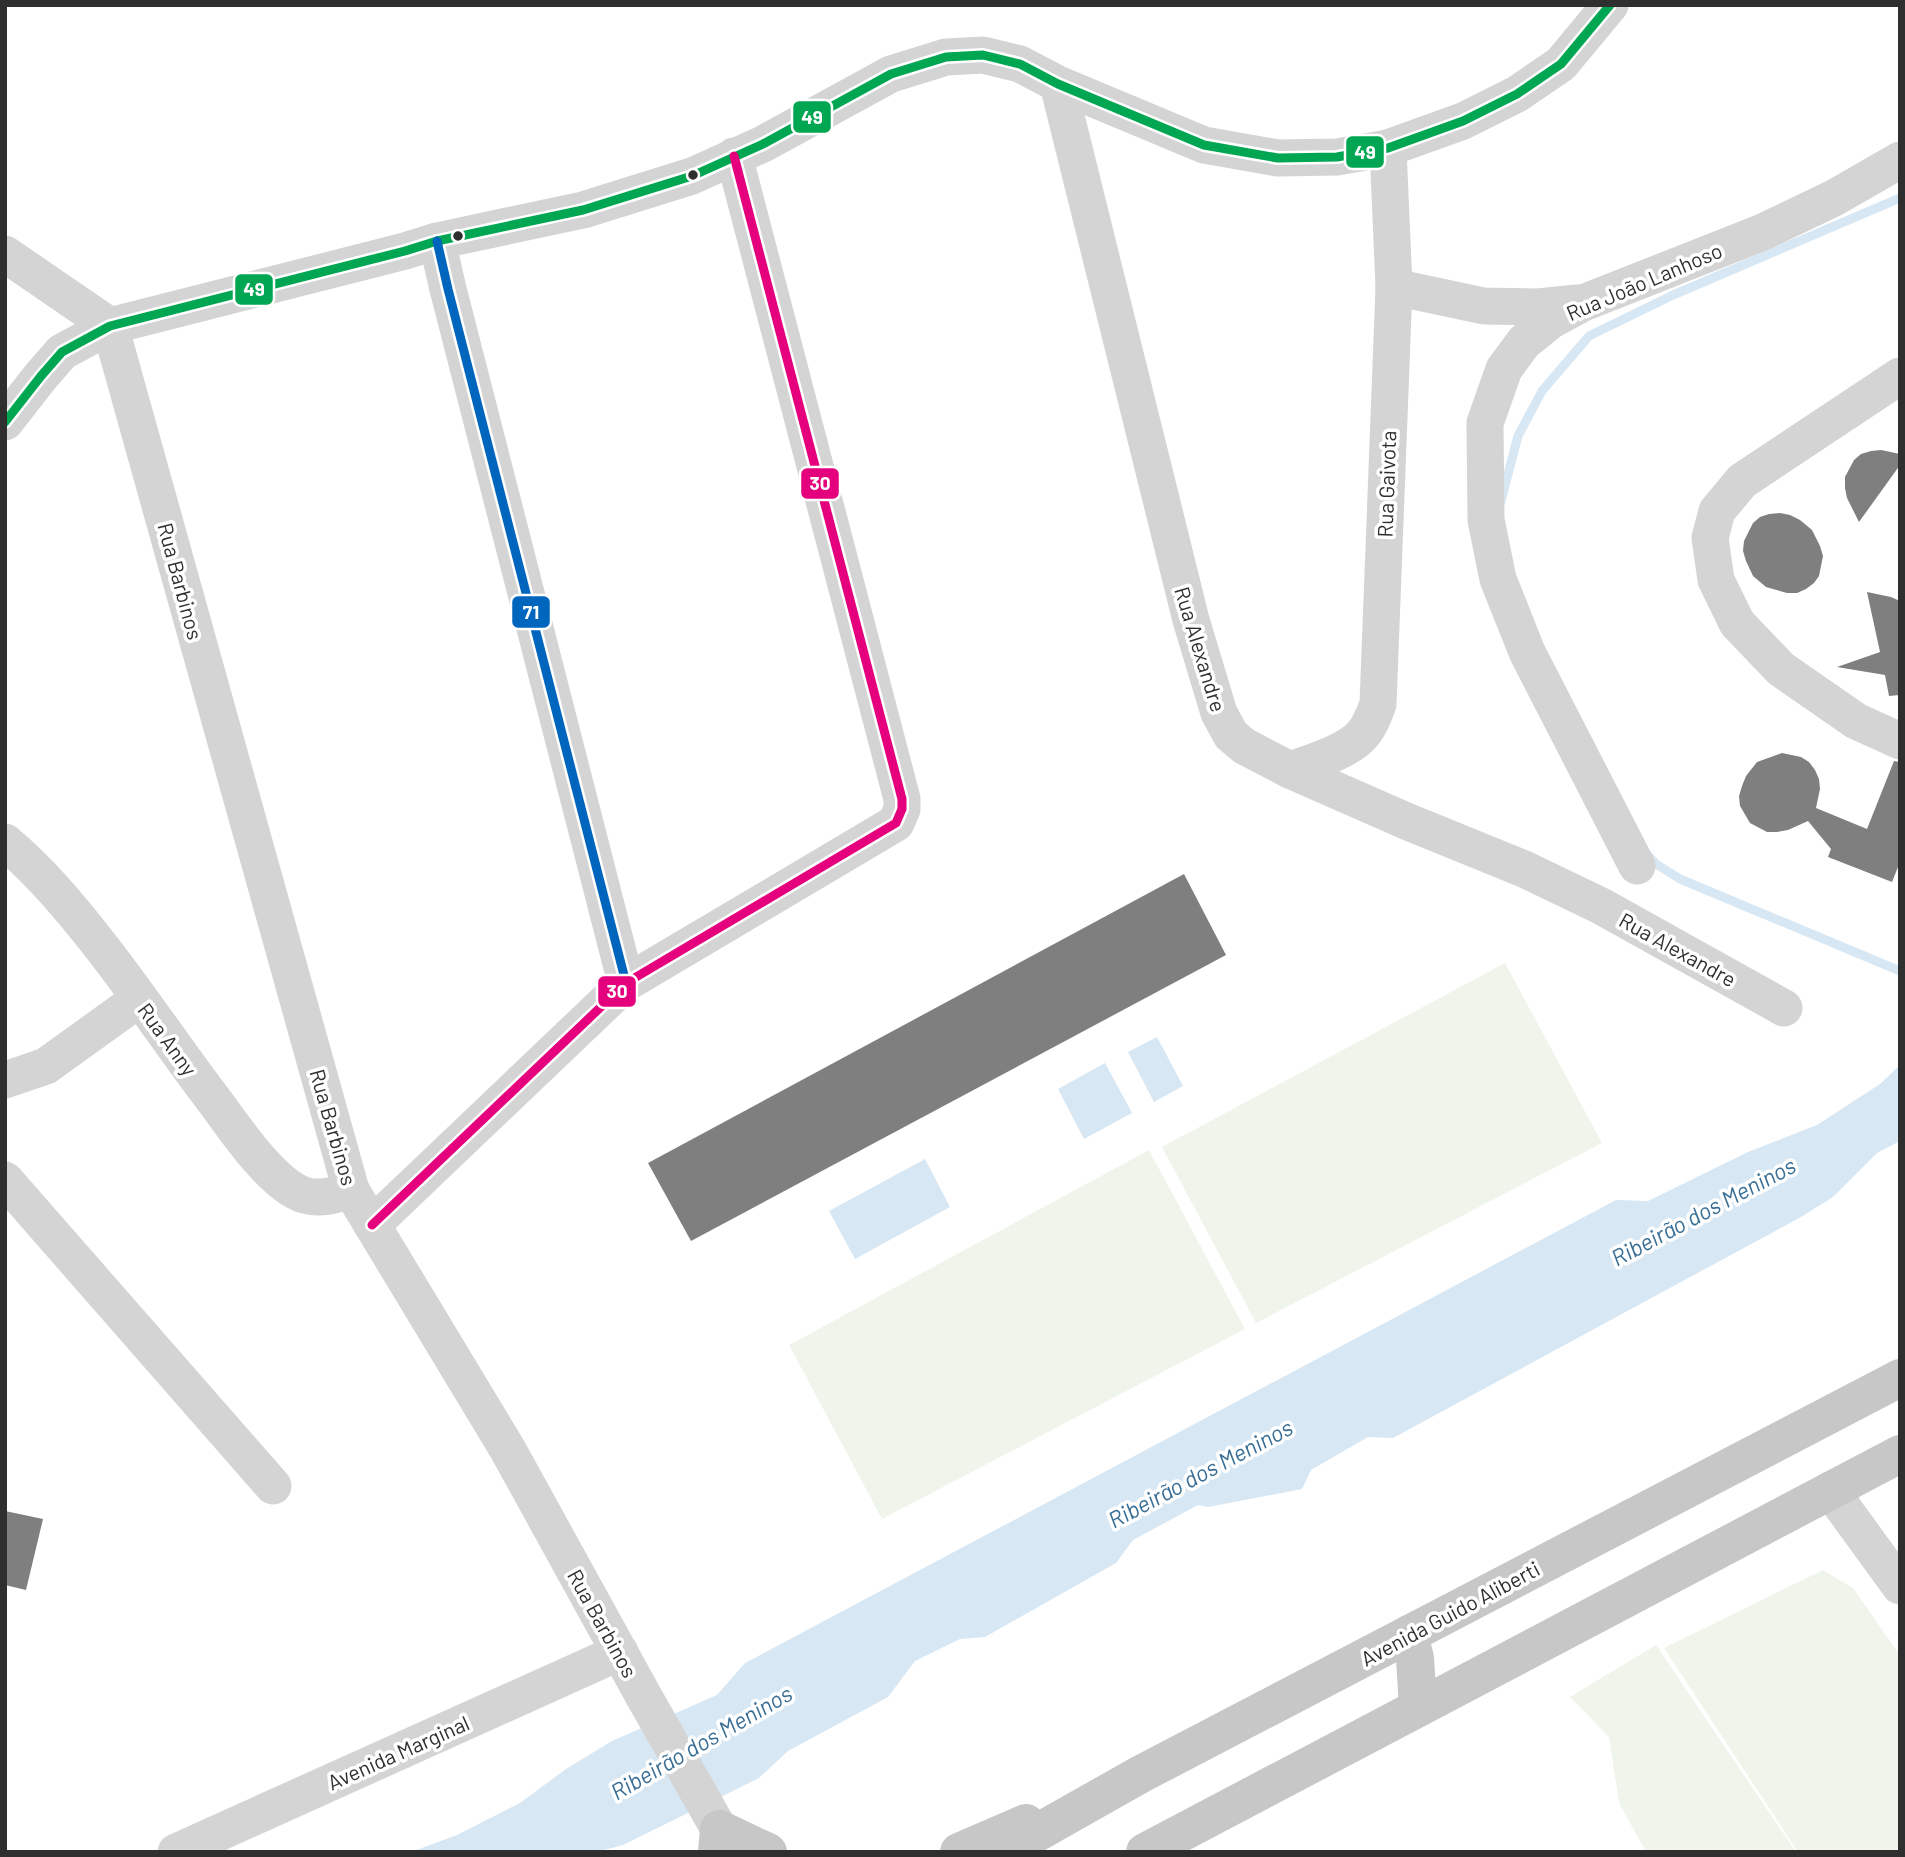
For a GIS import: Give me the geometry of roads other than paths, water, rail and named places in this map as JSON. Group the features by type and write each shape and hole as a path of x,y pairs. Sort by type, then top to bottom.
{"main road":[{"name":"Avenida Guido Aliberti","path":"1003,1852 1141,1774 1900,1378"},
{"path":"1145,1852 1900,1454"},
{"path":"1409,1634 1415,1658 1418,1707"},
{"path":"959,1852 1141,1774"},
{"path":"720,1837 768,1852"}],"street":[{"path":"5,422 62,352 110,326 437,241 583,210 692,176 763,144 891,74 946,57 983,55 1020,64 1058,84 1204,145 1278,158 1337,158 1388,148 1463,121 1517,94 1561,64 1610,5"},
{"name":"Rua Alexandre","path":"1058,84 1191,620 1219,713 1231,734 1244,746 1290,770 1535,874 1601,906 1784,1008"},
{"name":"Rua Gaivota","path":"1290,770 1317,761 1351,744 1371,722 1378,704 1394,287 1388,148"},
{"path":"372,1225 626,983 896,823 902,809 902,799 734,156"},
{"name":"Rua João Lanhoso","path":"1637,866 1527,652 1498,579 1486,520 1485,423 1504,369 1524,342 1550,321 1583,303 1763,232 1834,198 1900,160"},
{"path":"437,241 626,983"},
{"path":"5,254 110,326"},
{"path":"1394,287 1484,306 1538,307 1583,303"},
{"name":"Rua Barbinos","path":"110,326 351,1189 508,1450 720,1837"},
{"path":"1900,376 1742,481 1717,511 1710,538 1716,580 1737,623 1781,669 1856,721 1900,741"},
{"name":"Rua Anny","path":"5,842 62,898 100,945 254,1154 282,1181 303,1194 319,1197 337,1195 351,1189"},
{"path":"5,1080 46,1066 139,999"},
{"path":"5,1180 273,1486"},
{"path":"1830,1490 1900,1586"},
{"name":"Avenida Marginal","path":"176,1852 620,1651"}],"water":[{"path":"1157,1037 1183,1086 1154,1102 1128,1052"},
{"path":"1105,1063 1132,1113 1084,1139 1058,1089"},
{"name":"Ribeirão dos Meninos","path":"1900,1065 1900,1141 1877,1153 1833,1197 1801,1217 1393,1438 1368,1437 1311,1470 1302,1489 1208,1507 1198,1505 1133,1540 1116,1563 985,1637 960,1639 915,1661 888,1697 788,1751 759,1778 623,1845 596,1852 411,1852 457,1835 520,1803 566,1769 612,1741 717,1695 745,1663 1616,1200 1648,1201 1748,1152 1817,1125 1880,1084"},
{"path":"925,1159 950,1207 855,1259 829,1211"}],"waterway":[{"path":"1501,501 1518,436 1542,391 1589,336 1673,295 1900,198"},
{"path":"1647,854 1656,864 1680,879 1900,971"}]}
